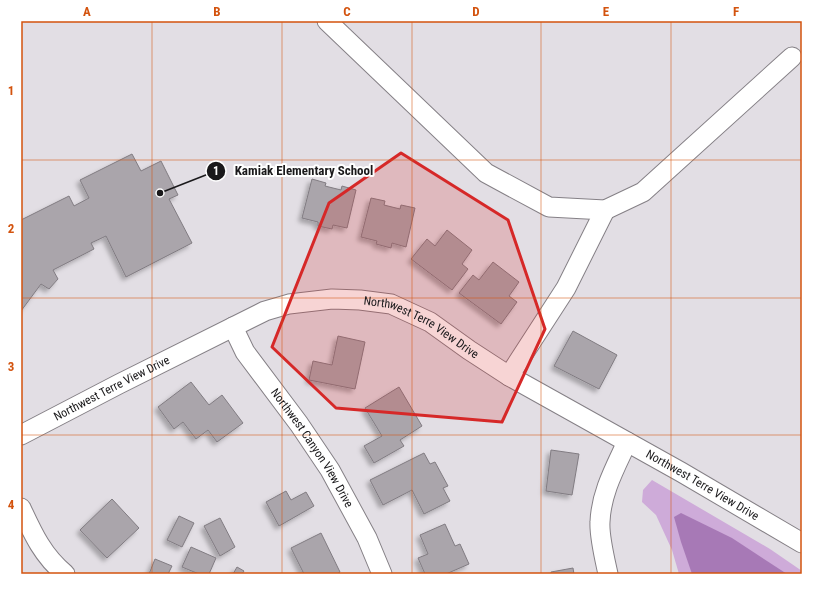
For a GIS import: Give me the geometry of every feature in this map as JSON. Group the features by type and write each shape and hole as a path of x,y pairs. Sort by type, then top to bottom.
{"street":[{"path":"327,21 486,173 549,207 605,210 643,192 792,57"},
{"path":"509,376 566,288 605,210"},
{"name":"Northwest Terre View Drive","path":"21,435 118,384 265,311 289,304 332,299 360,300 391,304 430,322 509,376 802,543"},
{"name":"Northwest Canyon View Drive","path":"233,327 246,352 299,424 330,470 367,538 382,574"},
{"path":"608,574 600,524 603,497 607,484 627,442"},
{"path":"21,508 40,548 56,567 65,574"}],"highlighted area":[{"path":"401,153 508,220 545,329 502,422 336,408 272,347 329,203"}],"shaded area":[{"path":"652,480 770,549 802,571 802,574 679,574 672,550 656,515 642,502 643,490"},
{"path":"681,513 732,538 787,574 692,574 674,517"}],"building":[{"path":"132,154 141,171 161,161 178,195 169,199 192,243 126,277 106,236 91,243 94,249 53,270 58,279 49,289 41,284 21,311 21,220 69,196 74,206 89,198 80,180"},
{"path":"312,179 326,183 325,186 341,190 342,186 356,190 347,228 333,225 332,229 318,226 318,222 302,218"},
{"path":"371,198 385,201 384,205 400,209 401,205 415,208 406,247 392,243 391,248 376,244 377,241 361,237"},
{"path":"447,230 472,250 462,264 468,269 452,290 411,259 427,239 435,246"},
{"path":"493,262 519,282 509,296 517,302 501,324 459,293 473,275 479,280"},
{"path":"573,331 617,355 599,389 554,366"},
{"path":"338,336 365,342 355,389 309,380 313,361 332,365"},
{"path":"191,382 209,405 222,395 243,423 217,442 208,430 196,439 183,422 174,429 158,407"},
{"path":"399,387 422,426 400,440 404,446 374,463 364,446 382,436 365,408"},
{"path":"551,450 579,454 572,495 546,491"},
{"path":"424,453 430,464 435,462 448,486 443,488 450,501 424,514 412,490 383,505 370,480"},
{"path":"286,491 291,500 306,492 314,506 279,526 266,502"},
{"path":"112,499 139,528 107,558 80,530"},
{"path":"179,516 194,523 182,547 167,540"},
{"path":"220,518 235,547 220,556 204,526"},
{"path":"445,524 455,546 460,544 469,564 446,574 425,574 418,558 428,554 420,535"},
{"path":"321,533 340,572 337,574 304,574 291,548"},
{"path":"191,547 216,558 209,574 199,574 182,567"},
{"path":"155,559 172,566 168,574 149,574"},
{"path":"237,567 244,571 242,574 233,574"},
{"path":"573,568 574,574 551,574 551,572"}],"place":[{"name":"Kamiak Elementary School","path":"160,193"}]}
